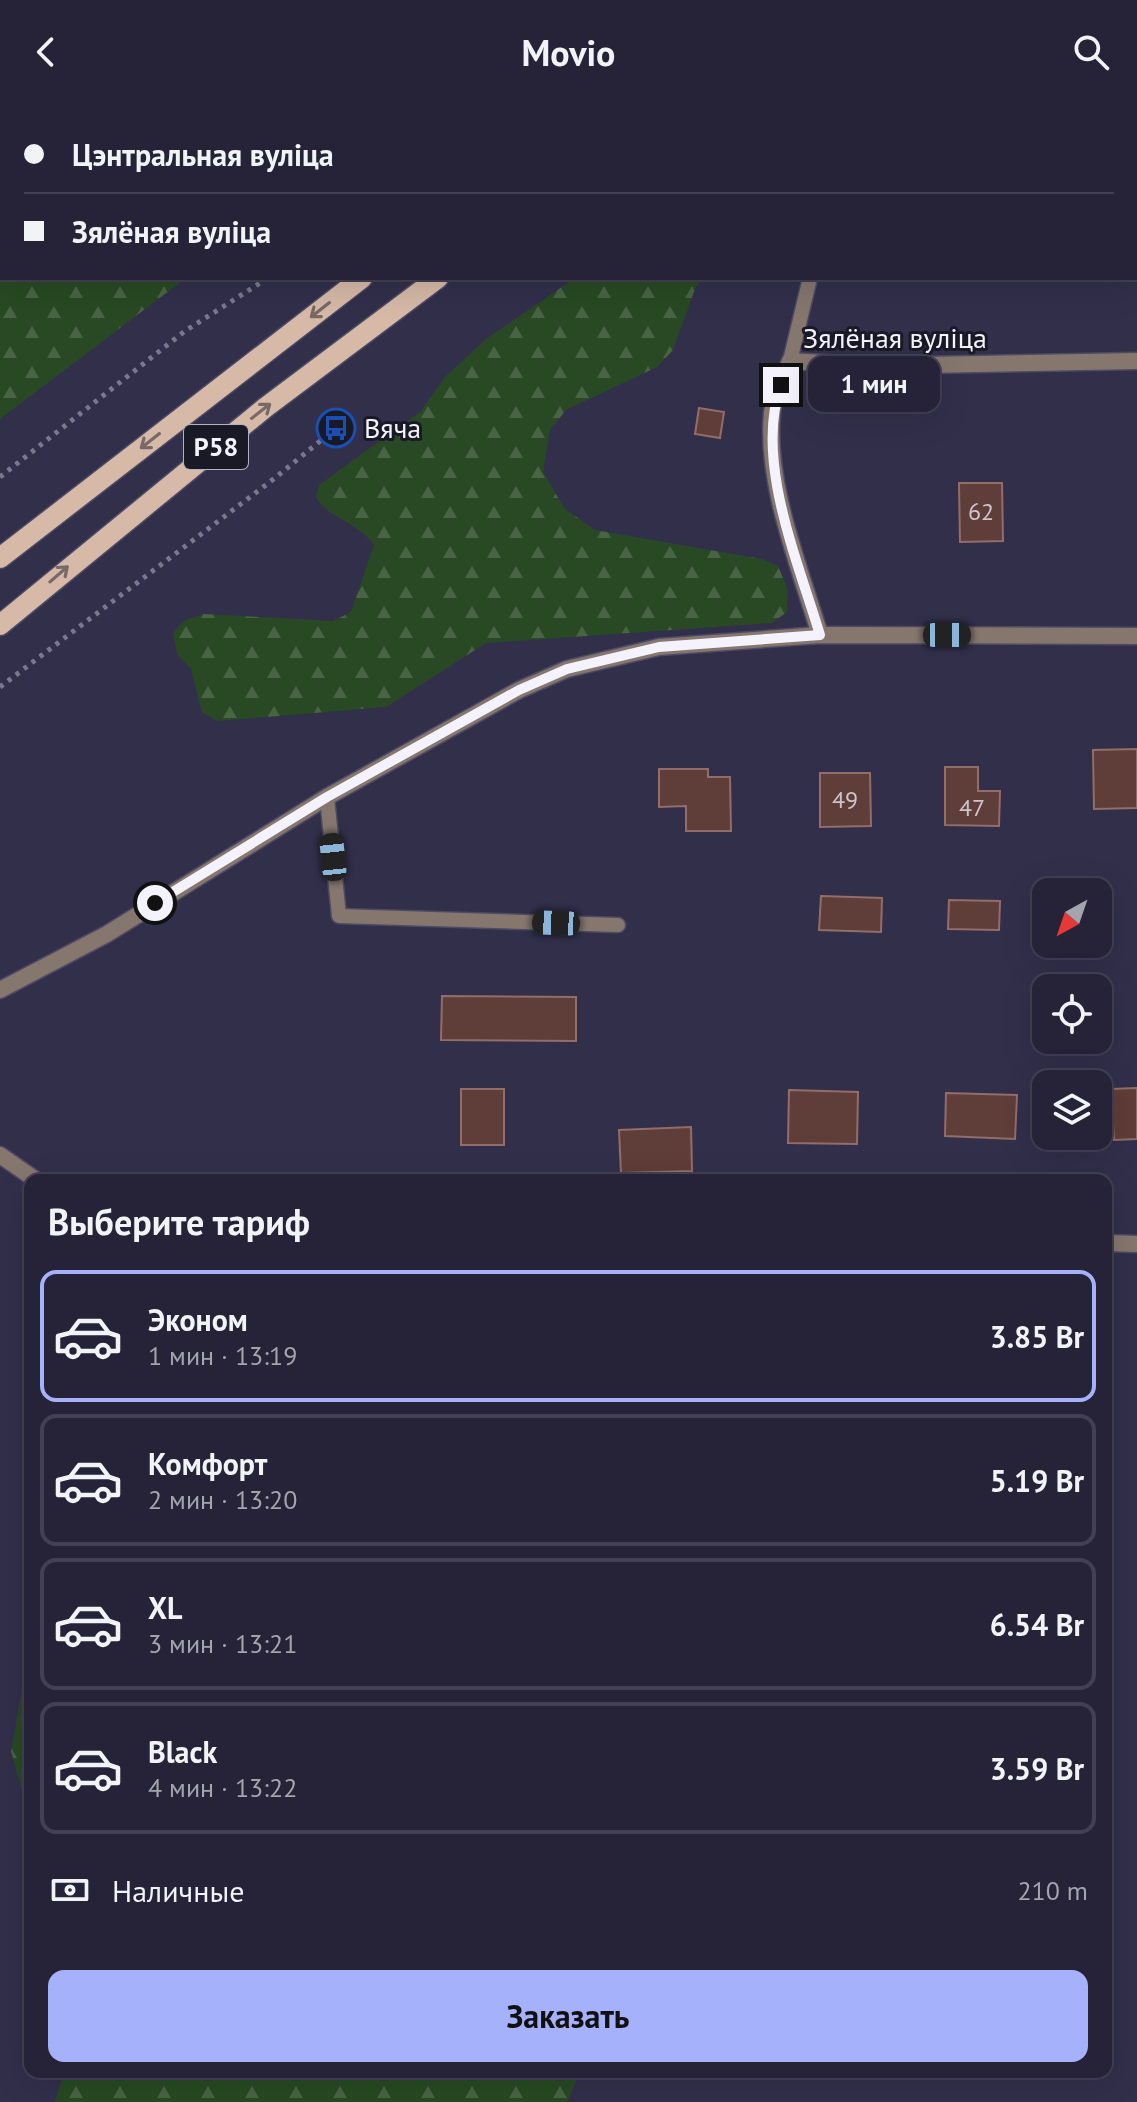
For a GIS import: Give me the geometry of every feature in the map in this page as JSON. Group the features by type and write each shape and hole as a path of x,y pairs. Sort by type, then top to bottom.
{"main road":[{"name":"Р58","path":"0,558 359,280"},
{"name":"Р58","path":"0,625 254,416 435,280"}],"street":[{"name":"Зялёная вуліца","path":"820,635 777,486 771,438 772,410 790,361 871,366 1137,361"},
{"path":"0,990 107,934 327,797 519,690 567,669 659,647 820,635 1137,636"},
{"path":"0,1155 27,1174"},
{"path":"1112,1243 1137,1244"}],"lane":[{"path":"790,361 810,280"},
{"path":"327,797 339,916 618,925"}],"path":[{"path":"0,477 185,331 265,280"},
{"path":"0,687 336,428"}],"green space":[{"path":"0,280 183,280 0,419"},
{"path":"572,280 702,280 695,289 673,350 657,367 566,410 550,430 543,472 564,508 595,530 762,559 778,566 788,590 787,612 772,623 486,643 386,707 217,721 202,712 191,669 177,654 173,633 184,621 203,614 333,621 351,612 374,545 361,531 321,504 316,497 319,485 421,411 445,377 486,339"},
{"path":"24,1679 24,1798 11,1751"},
{"path":"62,2078 577,2078 567,2102 55,2102"}],"building":[{"path":"699,408 724,412 720,438 695,434"},
{"path":"959,483 1002,483 1003,541 960,542"},
{"path":"1137,749 1137,808 1094,809 1093,750"},
{"path":"945,767 978,767 978,791 1000,791 999,826 945,825"},
{"path":"659,769 708,769 708,777 730,777 731,831 686,831 686,806 659,807"},
{"path":"820,773 870,773 871,826 820,827"},
{"path":"821,896 882,898 881,932 819,930"},
{"path":"949,900 1000,901 999,930 948,929"},
{"path":"442,996 576,997 576,1041 441,1040"},
{"path":"1137,1088 1137,1139 1114,1140 1112,1089"},
{"path":"461,1089 504,1089 504,1145 461,1145"},
{"path":"789,1090 858,1092 857,1144 788,1143"},
{"path":"946,1093 1017,1095 1015,1139 945,1136"},
{"path":"691,1127 692,1171 621,1173 619,1130"}],"place":[{"name":"Вяча","path":"336,428"}],"route":[{"path":"155,903 327,797 519,690 567,669 612,655 659,647 820,635 777,486 771,438 772,410 781,385"}]}
